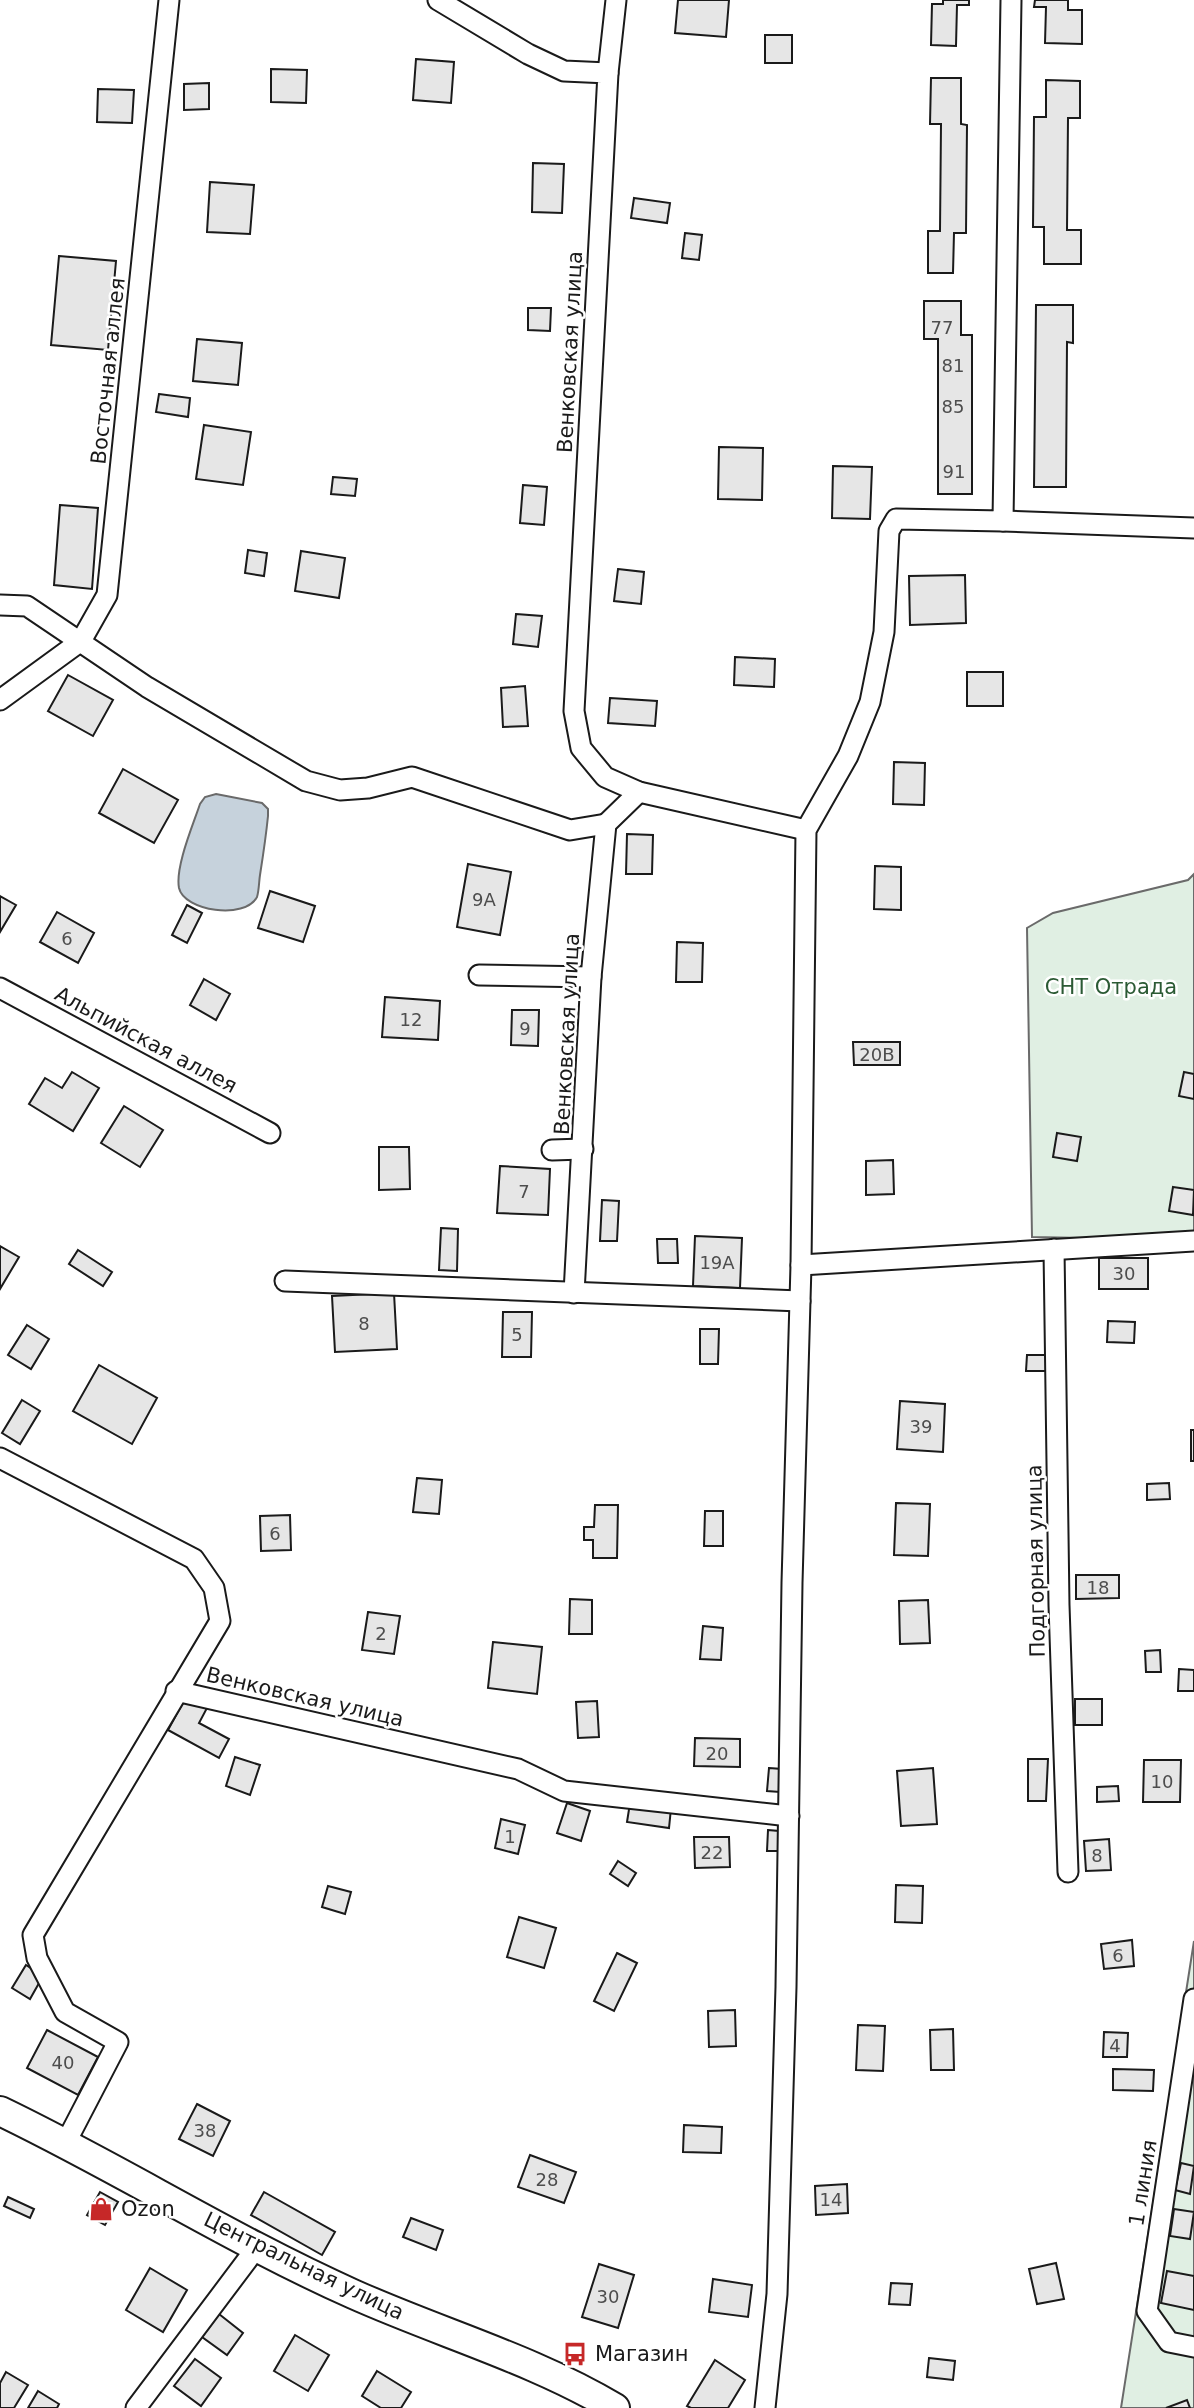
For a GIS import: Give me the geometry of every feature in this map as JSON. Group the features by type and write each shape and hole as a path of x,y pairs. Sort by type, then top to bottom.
{"main road":[{"name":"Центральная улица","path":"0,2111 257,2247 353,2294 539,2369 615,2408"}],"street":[{"name":"Восточная аллея","path":"0,700 81,641 107,595 169,0"},
{"path":"438,0 528,54 564,71 608,73"},
{"name":"Венковская улица","path":"616,0 608,73 574,711 581,748 605,777 639,792 806,830"},
{"path":"1003,521 1011,0"},
{"path":"765,2408 777,2294 801,1265 806,830 848,756 870,702 884,632 889,531 895,519 1194,528"},
{"path":"0,605 27,606 147,687 306,781 340,790 368,788 412,777 570,830 606,824 639,792"},
{"name":"Венковская улица","path":"574,1293 592,977 606,824"},
{"path":"479,975 592,977"},
{"name":"Альпийская аллея","path":"0,988 270,1133"},
{"path":"552,1150 583,1149"},
{"path":"801,1265 1194,1241"},
{"name":"Подгорная улица","path":"1054,1249 1059,1605 1068,1872"},
{"path":"285,1282 800,1301"},
{"path":"0,1458 194,1559 214,1588 219,1620 176,1691"},
{"name":"Венковская улица","path":"65,2144 118,2042 65,2012 37,1958 33,1935 176,1691 519,1769 564,1791 789,1816"},
{"name":"1 линия","path":"1194,1999 1147,2311 1169,2342 1194,2347"},
{"path":"136,2408 257,2247"}],"green space":[{"name":"СНТ Отрада","path":"1194,874 1194,1240 1032,1237 1027,928 1053,913 1188,880"},
{"path":"1194,1941 1194,2408 1121,2408"}],"shaded area":[{"path":"216,794 262,803 268,809 257,897 240,909 215,910 203,907 183,896 179,888 182,858 200,804 205,797"}],"building":[{"path":"678,0 729,0 726,37 675,33"},
{"path":"943,0 969,0 969,5 957,5 956,46 931,45 932,4 943,4"},
{"path":"1035,0 1068,0 1068,10 1082,10 1082,44 1045,43 1046,7 1034,7"},
{"path":"765,35 792,35 792,63 765,63"},
{"path":"416,59 454,62 451,103 413,100"},
{"path":"271,69 307,70 306,103 271,102"},
{"path":"931,78 961,78 961,124 967,125 966,233 954,233 953,273 928,273 928,231 940,231 941,124 930,124"},
{"path":"1046,80 1080,81 1080,118 1068,118 1067,230 1081,230 1081,264 1044,264 1044,227 1033,227 1034,117 1046,117"},
{"path":"209,83 209,109 184,110 184,84"},
{"path":"98,89 134,90 132,123 97,122"},
{"path":"533,163 564,164 562,213 532,212"},
{"path":"210,182 254,185 250,234 207,232"},
{"path":"634,198 670,203 667,223 631,218"},
{"path":"685,233 702,235 699,260 682,258"},
{"path":"59,256 116,261 108,350 51,345"},
{"path":"924,301 961,301 961,335 972,335 972,494 938,494 938,339 924,339"},
{"path":"1036,305 1073,305 1073,343 1067,342 1066,487 1034,487"},
{"path":"528,308 551,308 550,331 528,330"},
{"path":"197,339 242,343 238,385 193,381"},
{"path":"159,394 190,398 188,417 156,412"},
{"path":"204,425 251,432 243,485 196,479"},
{"path":"719,447 763,448 762,500 718,499"},
{"path":"833,466 872,467 870,519 832,518"},
{"path":"333,477 357,479 355,496 331,494"},
{"path":"523,485 547,487 544,525 520,523"},
{"path":"60,505 98,508 92,589 54,585"},
{"path":"248,550 267,553 264,576 245,573"},
{"path":"301,551 345,558 339,598 295,591"},
{"path":"618,569 644,572 641,604 614,601"},
{"path":"965,575 966,623 910,625 909,576"},
{"path":"516,614 542,616 538,647 513,644"},
{"path":"735,657 775,659 774,687 734,685"},
{"path":"967,672 1003,672 1003,706 967,706"},
{"path":"68,675 113,700 93,736 48,711"},
{"path":"525,686 528,726 503,727 501,688"},
{"path":"610,698 657,701 655,726 608,723"},
{"path":"894,762 925,763 924,805 893,804"},
{"path":"123,769 178,800 154,843 99,813"},
{"path":"627,834 653,835 652,874 626,874"},
{"path":"468,864 511,872 500,935 457,927"},
{"path":"875,866 901,867 901,910 874,909"},
{"path":"270,891 315,906 303,942 258,928"},
{"path":"0,896 16,905 0,932"},
{"path":"187,905 202,913 187,943 172,935"},
{"path":"57,912 94,933 78,963 40,942"},
{"path":"677,942 703,943 702,982 676,982"},
{"path":"204,979 230,994 216,1020 190,1005"},
{"path":"385,997 440,1001 438,1040 382,1037"},
{"path":"512,1010 539,1010 538,1046 511,1045"},
{"path":"853,1042 900,1042 900,1065 854,1065"},
{"path":"72,1072 99,1088 73,1131 29,1104 45,1078 62,1088"},
{"path":"1184,1072 1194,1074 1194,1099 1179,1096"},
{"path":"124,1106 163,1130 140,1167 101,1143"},
{"path":"1057,1133 1081,1137 1077,1161 1053,1157"},
{"path":"379,1147 409,1147 410,1189 379,1190"},
{"path":"893,1160 894,1194 866,1195 866,1161"},
{"path":"500,1166 550,1169 548,1215 497,1213"},
{"path":"1173,1187 1194,1190 1193,1215 1169,1211"},
{"path":"602,1200 619,1201 617,1241 600,1241"},
{"path":"441,1228 458,1229 457,1271 439,1270"},
{"path":"695,1236 742,1238 740,1288 693,1286"},
{"path":"657,1239 677,1239 678,1263 658,1263"},
{"path":"0,1246 19,1257 0,1289"},
{"path":"78,1250 112,1272 103,1286 69,1264"},
{"path":"1099,1258 1148,1258 1148,1289 1099,1289"},
{"path":"394,1293 397,1349 335,1352 332,1296"},
{"path":"503,1312 532,1312 531,1357 502,1357"},
{"path":"1108,1321 1135,1322 1134,1343 1107,1342"},
{"path":"27,1325 49,1339 31,1369 8,1355"},
{"path":"700,1329 719,1329 718,1364 700,1364"},
{"path":"1027,1355 1046,1355 1046,1371 1026,1371"},
{"path":"99,1365 157,1398 132,1444 73,1411"},
{"path":"22,1400 40,1411 20,1444 2,1433"},
{"path":"900,1401 945,1404 943,1452 897,1449"},
{"path":"1191,1430 1194,1430 1194,1461 1191,1461"},
{"path":"417,1478 442,1480 439,1514 413,1512"},
{"path":"1169,1483 1170,1499 1147,1500 1147,1484"},
{"path":"896,1503 930,1504 928,1556 894,1555"},
{"path":"595,1505 618,1505 617,1558 593,1558 593,1540 584,1540 584,1527 594,1527"},
{"path":"705,1511 723,1511 723,1546 704,1546"},
{"path":"290,1515 291,1550 261,1551 260,1516"},
{"path":"1076,1575 1119,1575 1119,1598 1076,1599"},
{"path":"570,1599 592,1600 592,1634 569,1634"},
{"path":"928,1600 930,1643 900,1644 899,1601"},
{"path":"368,1612 400,1616 394,1654 362,1650"},
{"path":"703,1626 723,1628 721,1660 700,1659"},
{"path":"493,1642 542,1647 537,1694 488,1688"},
{"path":"1160,1650 1161,1672 1146,1672 1145,1651"},
{"path":"1179,1669 1194,1670 1194,1691 1178,1691"},
{"path":"186,1697 207,1708 199,1723 229,1739 219,1758 168,1730"},
{"path":"1075,1699 1102,1699 1102,1725 1075,1725"},
{"path":"597,1701 599,1737 578,1738 576,1702"},
{"path":"695,1738 740,1739 740,1767 694,1766"},
{"path":"235,1757 260,1765 250,1795 226,1786"},
{"path":"1028,1759 1048,1759 1046,1801 1028,1801"},
{"path":"1144,1760 1181,1760 1180,1802 1143,1802"},
{"path":"769,1768 782,1769 780,1792 767,1791"},
{"path":"933,1768 937,1824 901,1826 897,1771"},
{"path":"1118,1786 1119,1801 1097,1802 1097,1787"},
{"path":"567,1803 590,1811 581,1841 557,1833"},
{"path":"630,1803 671,1808 669,1828 627,1822"},
{"path":"501,1819 525,1825 518,1854 495,1848"},
{"path":"768,1830 779,1831 778,1851 767,1851"},
{"path":"694,1837 729,1837 730,1867 695,1868"},
{"path":"1109,1839 1111,1870 1086,1871 1084,1841"},
{"path":"618,1861 636,1873 628,1886 610,1874"},
{"path":"896,1885 923,1886 922,1923 895,1922"},
{"path":"328,1886 351,1892 345,1914 322,1907"},
{"path":"519,1917 556,1928 544,1968 507,1957"},
{"path":"1132,1940 1134,1966 1104,1969 1101,1944"},
{"path":"617,1953 637,1963 614,2011 594,2001"},
{"path":"26,1965 43,1976 30,1999 12,1988"},
{"path":"735,2010 736,2046 709,2047 708,2011"},
{"path":"858,2025 885,2026 883,2071 856,2070"},
{"path":"953,2029 954,2070 931,2070 930,2030"},
{"path":"47,2030 98,2057 78,2095 27,2068"},
{"path":"1104,2032 1128,2033 1127,2057 1103,2057"},
{"path":"1113,2069 1154,2070 1153,2091 1113,2090"},
{"path":"197,2104 230,2121 213,2156 179,2139"},
{"path":"684,2125 722,2127 721,2153 683,2152"},
{"path":"530,2155 576,2172 564,2203 518,2187"},
{"path":"1181,2163 1194,2166 1190,2194 1175,2190"},
{"path":"847,2184 848,2213 816,2215 815,2186"},
{"path":"100,2192 118,2202 105,2225 87,2215"},
{"path":"264,2192 335,2232 322,2255 251,2215"},
{"path":"8,2197 34,2209 30,2218 4,2206"},
{"path":"1174,2209 1194,2212 1190,2239 1170,2236"},
{"path":"411,2218 443,2230 436,2250 403,2237"},
{"path":"1056,2263 1064,2299 1037,2304 1029,2269"},
{"path":"599,2264 634,2275 618,2328 582,2317"},
{"path":"150,2268 187,2290 163,2332 126,2310"},
{"path":"1167,2271 1194,2276 1194,2310 1161,2303"},
{"path":"713,2279 752,2285 748,2317 709,2312"},
{"path":"891,2283 912,2284 910,2305 889,2304"},
{"path":"219,2314 243,2333 227,2355 202,2337"},
{"path":"295,2335 329,2355 308,2391 274,2371"},
{"path":"929,2358 955,2361 953,2380 927,2377"},
{"path":"195,2359 221,2378 201,2406 174,2386"},
{"path":"715,2360 745,2380 728,2408 687,2406"},
{"path":"377,2371 411,2392 401,2408 381,2408 362,2396"},
{"path":"6,2372 28,2385 14,2408 0,2408 0,2383"},
{"path":"38,2391 59,2404 57,2408 28,2408"},
{"path":"1187,2400 1190,2408 1166,2408"}],"place":[{"name":"Ozon","path":"101,2209"},
{"name":"Магазин","path":"575,2354"}]}
